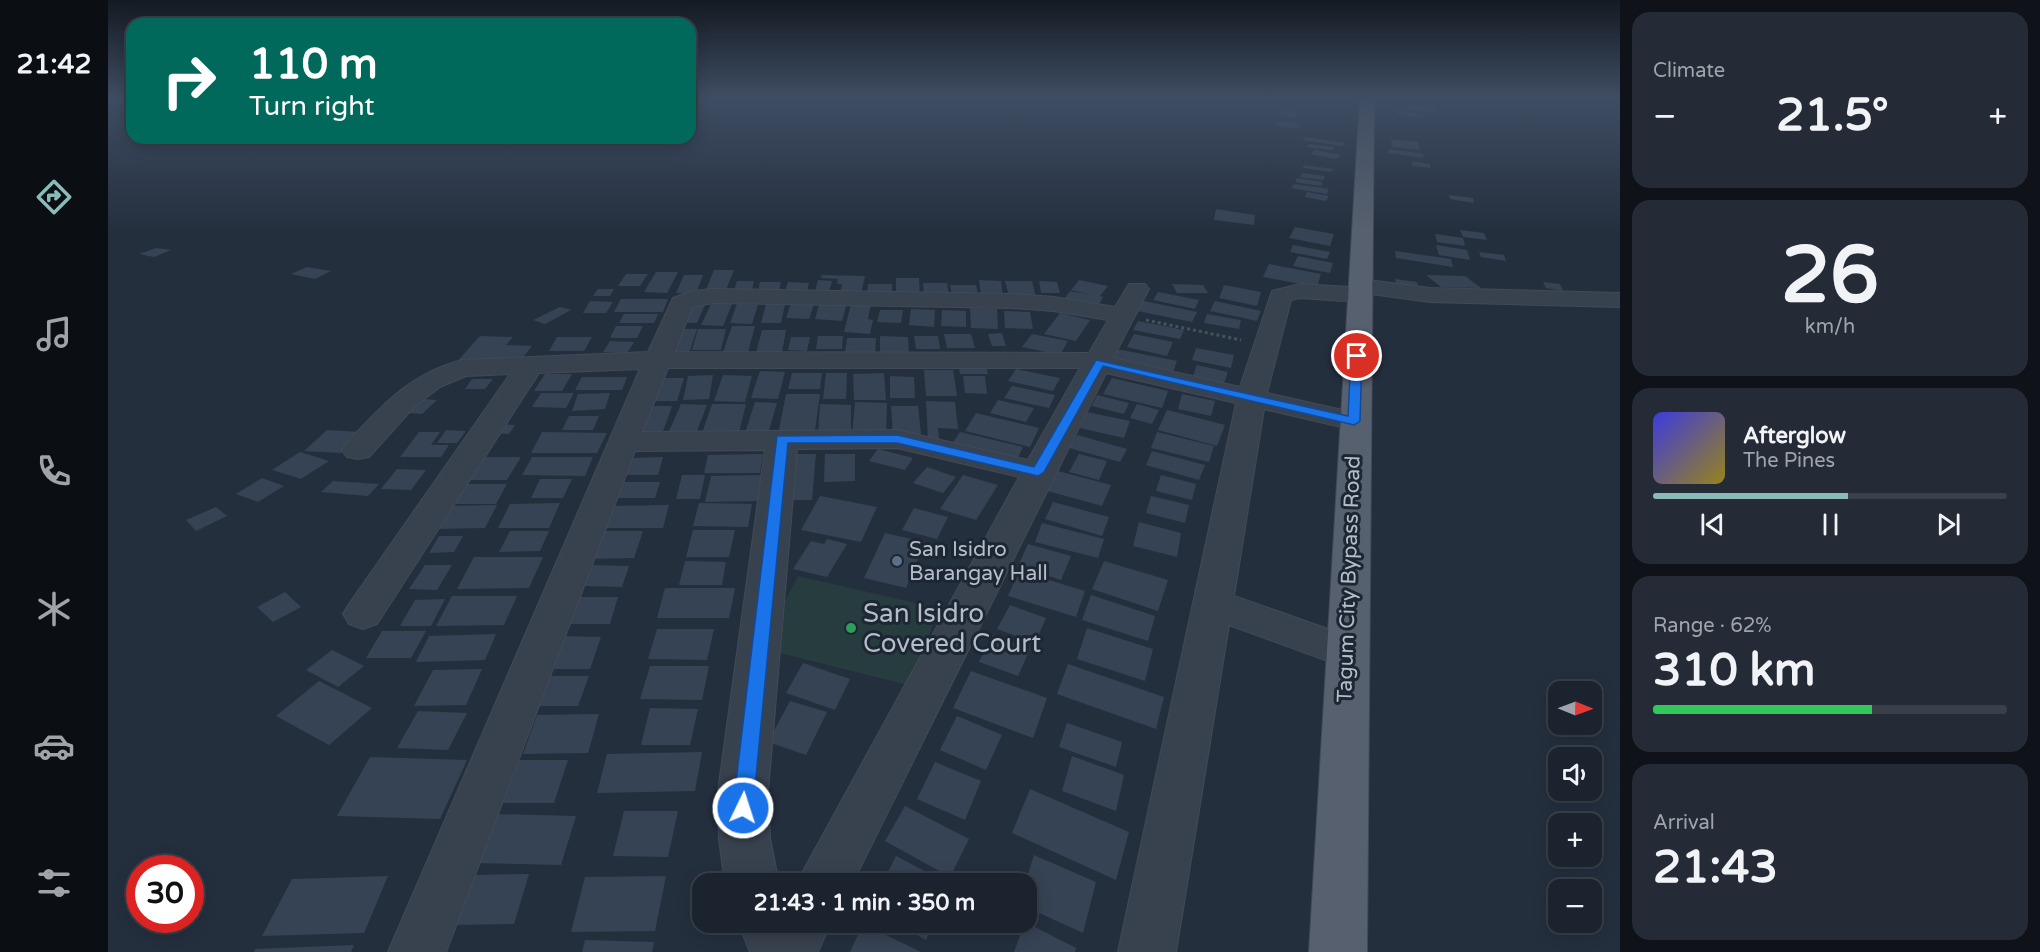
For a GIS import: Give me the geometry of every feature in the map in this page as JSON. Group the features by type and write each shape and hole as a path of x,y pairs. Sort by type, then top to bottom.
{"main road":[{"name":"Tagum City Bypass Road","path":"1338,952 1354,421 1366,142"}],"street":[{"path":"1147,952 1252,396 1280,296 1285,293 1360,291 1620,300"},
{"path":"417,952 656,360 682,303 700,296 1012,301 1054,304 1129,302 1100,362 1038,472 829,873"},
{"path":"358,450 407,395 444,373 463,368 656,360 1053,359 1100,362 1354,421"},
{"path":"363,614 531,364"},
{"path":"749,873 743,825 744,792 782,439"},
{"path":"623,442 897,439 1038,472"},
{"path":"1213,604 1347,652"},
{"path":"771,933 779,952"},
{"path":"787,952 797,933"}],"path":[{"path":"1129,302 1266,345"}],"green space":[{"name":"San Isidro Covered Court","path":"798,576 938,608 912,686 760,648"}],"building":[{"path":"1319,142 1345,143 1343,146"},
{"path":"1391,142 1418,142 1420,150 1392,147"},
{"path":"1308,144 1334,147 1333,150 1307,147"},
{"path":"1389,149 1424,154 1423,158 1387,153"},
{"path":"1315,150 1341,155 1336,159 1310,154"},
{"path":"1412,161 1430,164 1431,168 1412,166"},
{"path":"1304,165 1333,169 1332,172 1303,168"},
{"path":"1302,173 1325,176 1323,180 1300,177"},
{"path":"1297,178 1323,182 1321,186 1295,182"},
{"path":"1294,184 1329,189 1327,194 1291,188"},
{"path":"1307,192 1329,196 1326,201 1305,197"},
{"path":"1449,195 1473,198 1474,203 1450,199"},
{"path":"1216,209 1255,215 1254,225 1214,220"},
{"path":"1295,227 1334,234 1330,246 1289,238"},
{"path":"1460,230 1484,233 1487,240 1463,237"},
{"path":"1435,234 1463,238 1465,246 1437,242"},
{"path":"1293,245 1330,252 1327,259 1290,252"},
{"path":"1436,245 1467,250 1470,260 1439,255"},
{"path":"156,248 171,250 154,257 139,254"},
{"path":"1395,251 1451,259 1453,267 1396,258"},
{"path":"1479,252 1504,255 1506,261 1481,257"},
{"path":"1298,256 1333,263 1330,273 1293,266"},
{"path":"1269,264 1321,274 1317,287 1263,277"},
{"path":"307,267 331,271 315,279 291,274"},
{"path":"714,270 734,270 726,290 706,290"},
{"path":"656,272 678,272 667,293 644,292"},
{"path":"626,274 648,274 640,286 618,286"},
{"path":"684,275 703,275 696,293 676,293"},
{"path":"822,275 865,276 861,294 840,294 842,284 837,284 838,279 821,278"},
{"path":"1426,275 1465,276 1481,288 1441,287"},
{"path":"896,278 919,278 920,298 896,298"},
{"path":"1395,279 1417,282 1418,287 1396,283"},
{"path":"818,280 832,281 829,292 815,291"},
{"path":"979,280 1001,281 1003,296 981,296"},
{"path":"1079,280 1108,286 1100,296 1103,297 1096,310 1061,303 1070,291 1092,295 1071,290"},
{"path":"737,281 754,281 752,290 734,290"},
{"path":"1005,281 1032,281 1037,301 1010,300"},
{"path":"1039,281 1057,282 1060,293 1041,293"},
{"path":"760,282 781,282 779,291 758,291"},
{"path":"788,282 809,283 807,292 785,291"},
{"path":"1543,282 1560,284 1563,291 1546,288"},
{"path":"923,283 947,283 949,295 924,295"},
{"path":"868,284 892,284 892,294 867,293"},
{"path":"1172,284 1203,285 1208,293 1177,293"},
{"path":"950,285 976,285 978,295 952,295"},
{"path":"1224,285 1261,292 1257,306 1219,298"},
{"path":"598,289 614,289 610,296 593,296"},
{"path":"1158,292 1199,300 1195,309 1153,300"},
{"path":"621,299 668,299 663,312 614,312"},
{"path":"1139,300 1197,312 1192,322 1132,310"},
{"path":"590,301 613,302 606,313 583,313"},
{"path":"1215,301 1261,311 1257,321 1210,311"},
{"path":"791,303 814,304 809,319 786,318"},
{"path":"711,304 732,304 723,326 701,325"},
{"path":"737,304 758,305 752,324 730,323"},
{"path":"766,304 785,304 781,323 761,323"},
{"path":"851,304 871,305 868,319 873,320 870,334 844,332"},
{"path":"683,305 705,305 697,323 674,322"},
{"path":"819,305 846,306 842,321 815,319"},
{"path":"560,307 571,310 545,324 533,320"},
{"path":"970,308 997,309 998,329 971,328"},
{"path":"911,309 935,310 934,327 909,325"},
{"path":"880,310 903,310 901,323 877,322"},
{"path":"942,310 966,311 966,327 941,326"},
{"path":"1004,311 1030,312 1033,329 1005,328"},
{"path":"1060,313 1090,320 1076,341 1044,334"},
{"path":"624,314 658,314 654,323 619,323"},
{"path":"1207,314 1241,320 1239,329 1204,323"},
{"path":"1138,321 1184,330 1180,339 1133,330"},
{"path":"616,326 643,326 637,338 610,338"},
{"path":"732,326 755,326 747,356 722,355"},
{"path":"673,329 697,329 688,357 663,357"},
{"path":"698,329 726,329 721,350 692,350"},
{"path":"762,330 786,330 781,358 755,357"},
{"path":"1002,333 1006,346 992,346 988,334"},
{"path":"944,334 971,334 975,348 947,348"},
{"path":"1032,334 1068,341 1060,355 1022,347"},
{"path":"1134,334 1173,342 1167,356 1127,347"},
{"path":"480,336 513,337 506,345 532,346 521,360 454,365"},
{"path":"818,336 843,336 842,349 816,349"},
{"path":"880,336 908,337 909,354 880,354"},
{"path":"914,336 938,336 940,349 916,349"},
{"path":"557,337 592,337 584,351 549,351"},
{"path":"791,337 810,337 807,351 788,350"},
{"path":"847,338 876,338 875,353 845,353"},
{"path":"610,341 634,342 627,353 603,352"},
{"path":"1196,348 1234,355 1231,368 1192,360"},
{"path":"1117,349 1177,361 1172,375 1111,363"},
{"path":"1197,365 1228,372 1224,383 1193,376"},
{"path":"959,367 986,367 988,374 960,374"},
{"path":"1016,369 1060,378 1053,391 1008,381"},
{"path":"924,370 953,370 957,396 926,396"},
{"path":"760,371 785,372 778,399 751,398"},
{"path":"792,373 822,373 820,389 788,389"},
{"path":"826,373 847,373 846,399 823,399"},
{"path":"884,373 886,400 854,400 853,374"},
{"path":"545,374 572,374 562,391 534,391"},
{"path":"713,375 709,399 683,400 688,376"},
{"path":"723,375 752,376 745,402 714,401"},
{"path":"890,376 914,377 915,398 890,398"},
{"path":"963,376 985,376 987,394 965,393"},
{"path":"582,377 627,377 622,390 575,390"},
{"path":"656,378 684,378 677,401 647,401"},
{"path":"1112,378 1168,391 1162,408 1103,394"},
{"path":"472,379 493,379 485,389 465,389"},
{"path":"1012,386 1055,395 1049,408 1004,398"},
{"path":"541,393 574,393 566,408 532,407"},
{"path":"610,393 605,409 572,411 578,394"},
{"path":"786,394 820,394 815,431 779,430"},
{"path":"1182,394 1215,401 1211,416 1178,409"},
{"path":"1097,395 1129,403 1124,414 1092,406"},
{"path":"410,398 437,400 422,414 395,412"},
{"path":"998,400 1034,408 1026,422 990,413"},
{"path":"926,401 955,402 958,429 938,428 939,439 928,439"},
{"path":"755,402 777,403 768,434 745,433"},
{"path":"855,402 887,403 886,437 852,436"},
{"path":"681,404 707,405 694,439 666,438"},
{"path":"712,404 746,404 738,437 701,436"},
{"path":"820,404 851,405 851,434 818,434"},
{"path":"1137,404 1159,410 1152,424 1130,418"},
{"path":"645,406 672,406 661,437 633,437"},
{"path":"891,406 918,406 921,434 893,435"},
{"path":"1167,410 1225,425 1217,446 1158,430"},
{"path":"1087,412 1130,421 1124,438 1080,428"},
{"path":"976,413 1039,428 1030,447 965,431"},
{"path":"569,416 599,416 593,430 562,430"},
{"path":"492,424 515,425 509,434 486,433"},
{"path":"327,430 362,432 341,453 304,451"},
{"path":"446,430 466,431 457,443 437,443"},
{"path":"419,432 440,432 431,445 449,445 441,457 400,457"},
{"path":"542,432 607,433 597,453 531,453"},
{"path":"960,432 1023,447 1017,460 949,449"},
{"path":"1157,432 1214,446 1209,462 1151,448"},
{"path":"1077,435 1127,449 1120,462 1069,448"},
{"path":"878,449 913,458 905,470 869,461"},
{"path":"1152,451 1205,465 1199,480 1146,465"},
{"path":"300,452 329,461 301,479 272,470"},
{"path":"763,454 760,473 704,473 708,455"},
{"path":"788,454 816,454 812,500 781,500"},
{"path":"825,454 855,454 855,481 824,482"},
{"path":"1079,454 1107,461 1099,480 1069,472"},
{"path":"481,457 521,457 507,480 466,480"},
{"path":"532,457 593,457 585,476 522,475"},
{"path":"663,457 658,475 626,475 632,458"},
{"path":"927,467 956,477 943,493 913,483"},
{"path":"397,469 426,470 411,490 381,489"},
{"path":"1054,470 1111,485 1102,506 1044,490"},
{"path":"682,475 705,475 700,499 676,499"},
{"path":"763,475 759,501 705,502 711,476"},
{"path":"963,475 998,485 976,520 940,509"},
{"path":"1161,475 1196,484 1192,500 1156,491"},
{"path":"262,478 284,486 258,502 236,494"},
{"path":"540,479 572,479 563,498 531,498"},
{"path":"333,481 379,484 368,496 321,492"},
{"path":"621,482 660,482 655,498 615,498"},
{"path":"461,484 507,484 496,504 448,504"},
{"path":"820,496 877,507 861,542 801,530"},
{"path":"1151,496 1189,505 1185,523 1146,513"},
{"path":"1053,502 1109,517 1102,536 1045,519"},
{"path":"560,503 549,528 498,528 510,504"},
{"path":"699,503 752,504 748,527 693,526"},
{"path":"497,505 485,528 434,529 447,506"},
{"path":"669,505 663,528 600,528 609,506"},
{"path":"216,507 227,516 196,531 186,520"},
{"path":"914,508 948,517 937,539 902,530"},
{"path":"1139,522 1181,533 1177,557 1133,546"},
{"path":"1042,523 1104,539 1098,558 1035,542"},
{"path":"693,530 735,530 729,557 686,557"},
{"path":"510,531 549,531 540,551 499,552"},
{"path":"599,531 643,531 634,558 588,559"},
{"path":"885,533 925,542 906,588 864,578"},
{"path":"439,536 463,536 454,552 429,553"},
{"path":"827,539 847,544 827,577 793,569 811,541 824,544"},
{"path":"1028,544 1071,556 1061,580 1018,566"},
{"path":"474,557 543,557 529,588 457,589"},
{"path":"685,561 726,562 722,585 679,585"},
{"path":"1104,561 1168,580 1158,611 1092,589"},
{"path":"425,565 452,565 437,590 409,589"},
{"path":"589,565 629,566 622,587 580,586"},
{"path":"1019,571 1085,591 1076,617 1008,596"},
{"path":"665,588 735,588 729,618 657,618"},
{"path":"285,592 301,607 273,622 257,607"},
{"path":"1091,595 1155,616 1148,641 1082,620"},
{"path":"452,596 517,596 504,625 436,626"},
{"path":"578,597 618,597 610,624 567,624"},
{"path":"445,599 431,626 400,626 415,600"},
{"path":"1010,605 1046,618 1035,643 997,629"},
{"path":"1087,628 1153,649 1145,681 1077,659"},
{"path":"657,629 714,629 707,660 648,659"},
{"path":"382,631 426,631 411,658 366,658"},
{"path":"496,634 485,660 416,662 429,636"},
{"path":"993,635 1030,649 1018,676 979,662"},
{"path":"563,636 601,637 590,669 550,669"},
{"path":"332,650 364,666 338,687 306,670"},
{"path":"803,663 850,679 835,710 786,693"},
{"path":"1068,664 1164,697 1156,729 1057,694"},
{"path":"650,666 709,666 702,700 640,699"},
{"path":"482,669 466,705 414,706 433,670"},
{"path":"971,671 1047,698 1033,738 953,708"},
{"path":"549,676 589,676 578,706 537,706"},
{"path":"319,681 372,708 329,745 276,716"},
{"path":"790,701 827,712 806,755 768,742"},
{"path":"650,708 698,709 690,745 641,745"},
{"path":"418,711 467,713 448,750 397,748"},
{"path":"599,714 588,753 523,754 537,715"},
{"path":"957,716 1002,735 986,770 940,750"},
{"path":"1067,723 1122,742 1116,767 1059,747"},
{"path":"702,752 695,791 597,793 607,754"},
{"path":"1072,756 1124,775 1116,811 1062,791"},
{"path":"370,757 467,760 440,819 337,816"},
{"path":"519,760 568,760 554,803 503,803"},
{"path":"935,762 981,781 965,820 917,799"},
{"path":"1030,789 1129,832 1116,880 1012,833"},
{"path":"905,806 969,839 952,873 943,873 885,841"},
{"path":"624,811 678,811 668,857 613,856"},
{"path":"493,814 576,816 561,865 473,863"},
{"path":"1034,855 1096,882 1083,933 1037,912 1037,873 1028,873"},
{"path":"896,856 928,873 888,873"},
{"path":"529,874 514,924 452,925 471,875"},
{"path":"388,876 364,933 262,936 292,879"},
{"path":"666,876 655,931 571,932 585,877"},
{"path":"1037,928 1076,948 1075,952 1014,952 1021,933 1037,933"},
{"path":"859,933 882,933 921,952 850,952"},
{"path":"914,933 929,933 926,940"},
{"path":"585,940 654,942 652,952 582,952"},
{"path":"354,945 351,952 254,952 255,949"}],"place":[{"name":"San Isidro Barangay Hall","path":"897,561"},
{"name":"San Isidro Covered Court","path":"851,628"}],"route":[{"path":"743,808 782,439 897,439 1038,472 1072,408 1100,362 1354,421 1357,356"}]}
